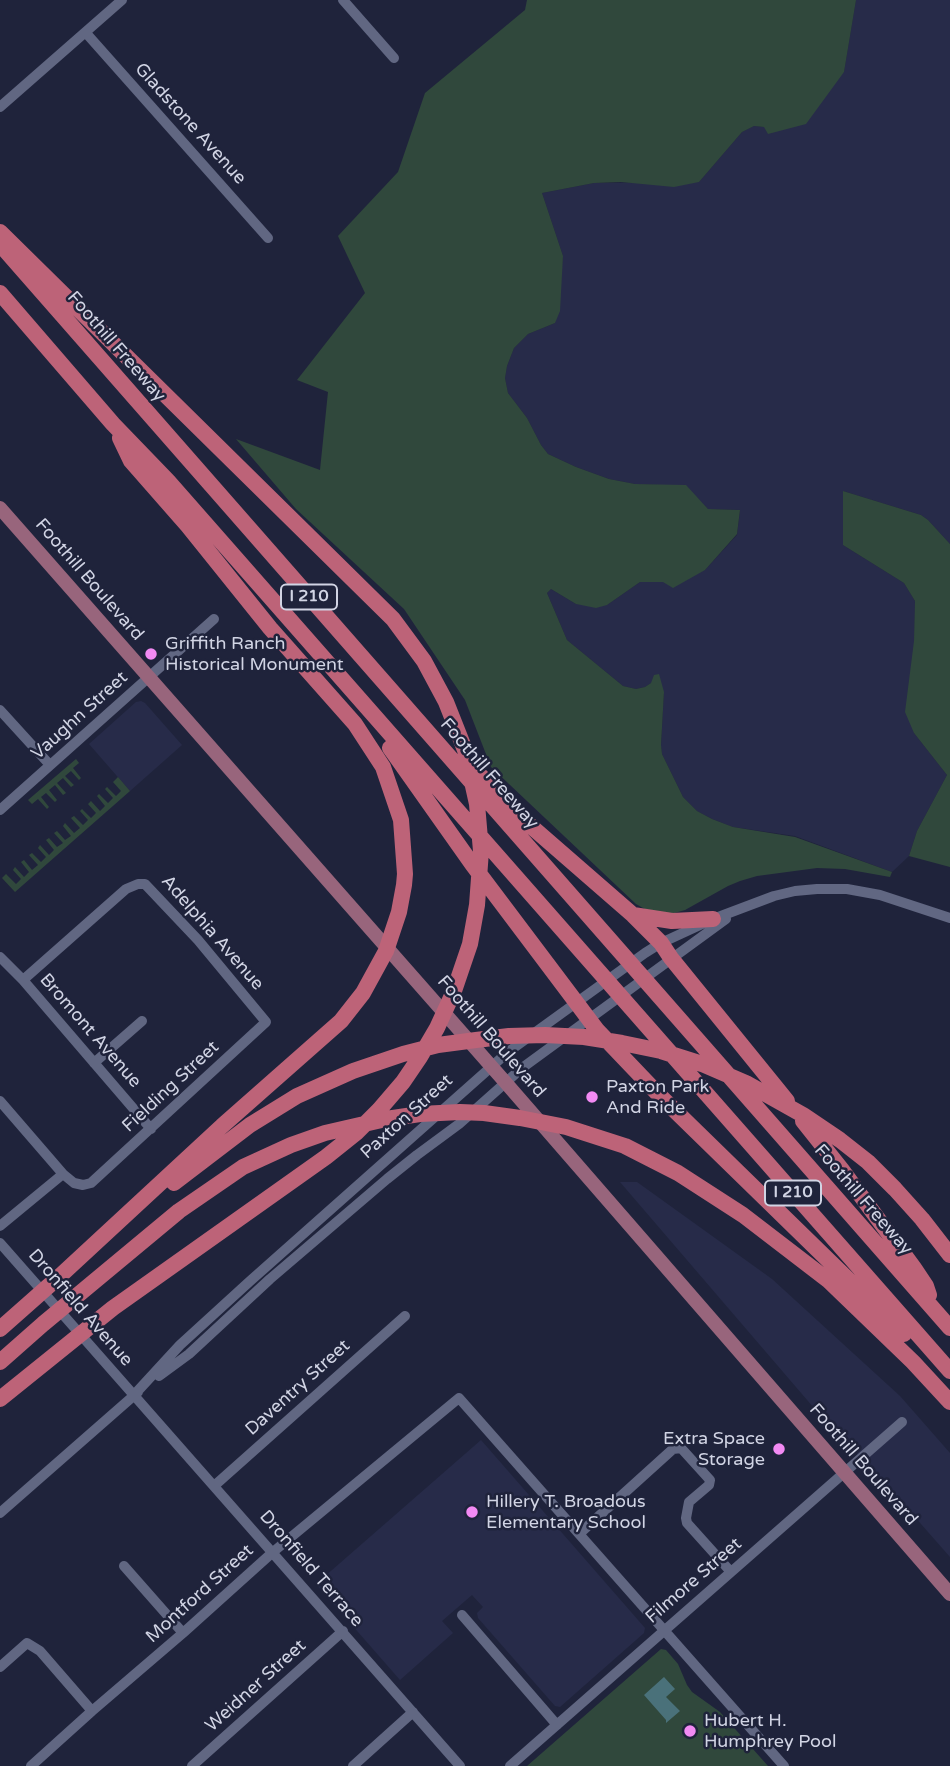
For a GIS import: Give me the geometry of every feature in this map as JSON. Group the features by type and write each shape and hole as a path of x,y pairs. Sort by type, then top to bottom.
{"highway":[{"path":"0,232 393,618 424,661 446,702 465,750 477,804 481,851 470,944 454,990 420,1057 379,1110 326,1157 113,1308 0,1399"},
{"name":"Foothill Freeway","path":"0,244 950,1328"},
{"name":"I 210","path":"0,293 950,1371"},
{"path":"0,1329 341,1021 363,993 386,951 403,894 405,874 401,820 383,766 355,724 270,628 188,526 131,461 113,424"},
{"path":"370,667 403,692 525,821 662,943 671,958 842,1170 926,1286 935,1311"},
{"path":"346,685 472,864 589,1020 660,1096 891,1320 950,1382"},
{"path":"633,915 671,921 713,919"},
{"path":"61,1275 206,1157 297,1096 353,1071 438,1045 509,1036 545,1035 584,1037 662,1051 746,1083 803,1115 868,1162 922,1219 950,1255"},
{"path":"0,1362 179,1211 243,1167 325,1133 386,1119 420,1114 484,1113 545,1122 625,1146 678,1173 733,1208 829,1281 913,1362 950,1402"}],"main road":[{"name":"Foothill Boulevard","path":"0,508 506,1083 950,1594"}],"street":[{"path":"0,107 122,0"},
{"path":"343,0 394,58"},
{"name":"Gladstone Avenue","path":"86,33 268,238"},
{"name":"Vaughn Street","path":"0,810 214,619"},
{"path":"0,710 50,765"},
{"name":"Adelphia Avenue","path":"23,980 126,888 145,884 198,940 266,1022"},
{"name":"Paxton Street","path":"134,1395 180,1345 508,1052 662,943 713,919 785,893 804,890 855,890 880,895 950,918"},
{"name":"Paxton Street","path":"0,1513 134,1395 188,1354 416,1155 459,1124 522,1069 737,911"},
{"name":"Bromont Avenue","path":"0,957 23,980 151,1129"},
{"path":"94,1063 142,1021"},
{"name":"Fielding Street","path":"63,1174 74,1183 91,1183 266,1022"},
{"path":"0,1101 63,1174 0,1226"},
{"name":"Dronfield Avenue","path":"0,1243 134,1395"},
{"name":"Daventry Street","path":"214,1486 405,1316"},
{"name":"Dronfield Terrace","path":"134,1395 460,1766"},
{"name":"Montford Street","path":"32,1766 273,1552 459,1398 579,1534"},
{"name":"Filmore Street","path":"510,1766 902,1422"},
{"path":"731,1572 687,1523 689,1502 709,1485 710,1480 681,1448 673,1449 579,1534 784,1766"},
{"path":"124,1566 183,1633"},
{"path":"462,1615 557,1725"},
{"name":"Weidner Street","path":"192,1766 343,1631"},
{"path":"0,1667 27,1643 40,1651 92,1711"},
{"path":"353,1766 413,1712"}],"shaded area":[{"path":"527,0 856,0 844,72 806,124 768,134 764,127 754,126 742,132 699,182 674,187 621,182 594,183 542,193 563,256 560,311 555,323 528,334 514,348 505,378 508,393 527,418 548,454 609,479 635,484 686,485 708,509 740,510 737,534 705,570 673,588 663,582 640,582 607,605 596,608 576,604 551,589 547,593 567,640 623,686 636,689 645,687 651,683 654,675 659,674 664,692 662,754 683,797 697,811 712,819 733,827 795,837 892,872 890,877 845,869 817,868 757,876 740,881 685,910 671,914 650,912 636,904 491,767 465,700 404,609 296,509 236,439 320,470 328,392 297,380 365,293 338,236 398,172 425,93 525,10"},
{"path":"856,0 950,0 950,544 921,515 843,491 843,545 904,583 915,601 914,733 947,775 917,831 909,856 892,872 795,836 733,827 697,811 683,797 662,754 664,692 651,683 636,689 623,686 567,640 547,593 551,589 576,604 607,605 640,582 663,582 705,570 737,535 740,510 708,509 686,486 635,484 609,479 548,454 527,418 508,393 505,378 514,348 528,334 555,323 563,256 542,193 594,183 699,182 742,132 754,126 764,127 844,72"},
{"path":"843,491 921,515 950,544 950,867 909,856 917,831 947,775 914,733 905,712 914,641 915,601 904,583 843,545"},
{"path":"141,701 182,745 130,791 89,744 136,702"},
{"path":"76,759 79,763 73,768 81,778 79,780 71,771 65,776 74,785 71,787 63,778 57,783 66,793 63,795 55,785 49,790 57,800 55,802 46,793 41,797 49,807 47,809 38,799 32,804 28,800"},
{"path":"118,777 130,791 15,892 2,878 6,874 16,884 21,879 13,870 15,867 24,877 29,872 21,862 24,860 32,870 38,865 29,855 32,853 41,862 46,857 38,848 40,845 49,855 54,850 46,840 49,838 57,847 63,843 54,833 57,831 65,840 71,836 63,826 65,823 74,833 80,828 71,818 74,816 83,825 88,820 80,811 82,809 91,818 96,813 88,804 91,801 100,811 105,806 97,796 99,794 108,803 113,798 105,789 107,787 116,796 121,791 113,782"},
{"path":"620,1182 637,1182 772,1279 900,1396 950,1453 950,1557 870,1466 832,1429"},
{"name":"Hillery T. Broadous Elementary School","path":"481,1440 645,1628 644,1633 560,1707 555,1706 478,1618 477,1613 483,1607 472,1595 442,1621 453,1633 400,1680 316,1584"},
{"path":"661,1649 666,1650 678,1664 692,1692 720,1712 768,1766 527,1766"},
{"path":"664,1677 675,1689 666,1697 680,1711 666,1723 644,1695"}],"place":[{"name":"Griffith Ranch Historical Monument","path":"151,654"},
{"name":"Paxton Park And Ride","path":"592,1097"},
{"name":"Extra Space Storage","path":"779,1449"},
{"name":"Hillery T. Broadous Elementary School","path":"472,1512"},
{"name":"Hubert H. Humphrey Pool","path":"690,1731"}]}
